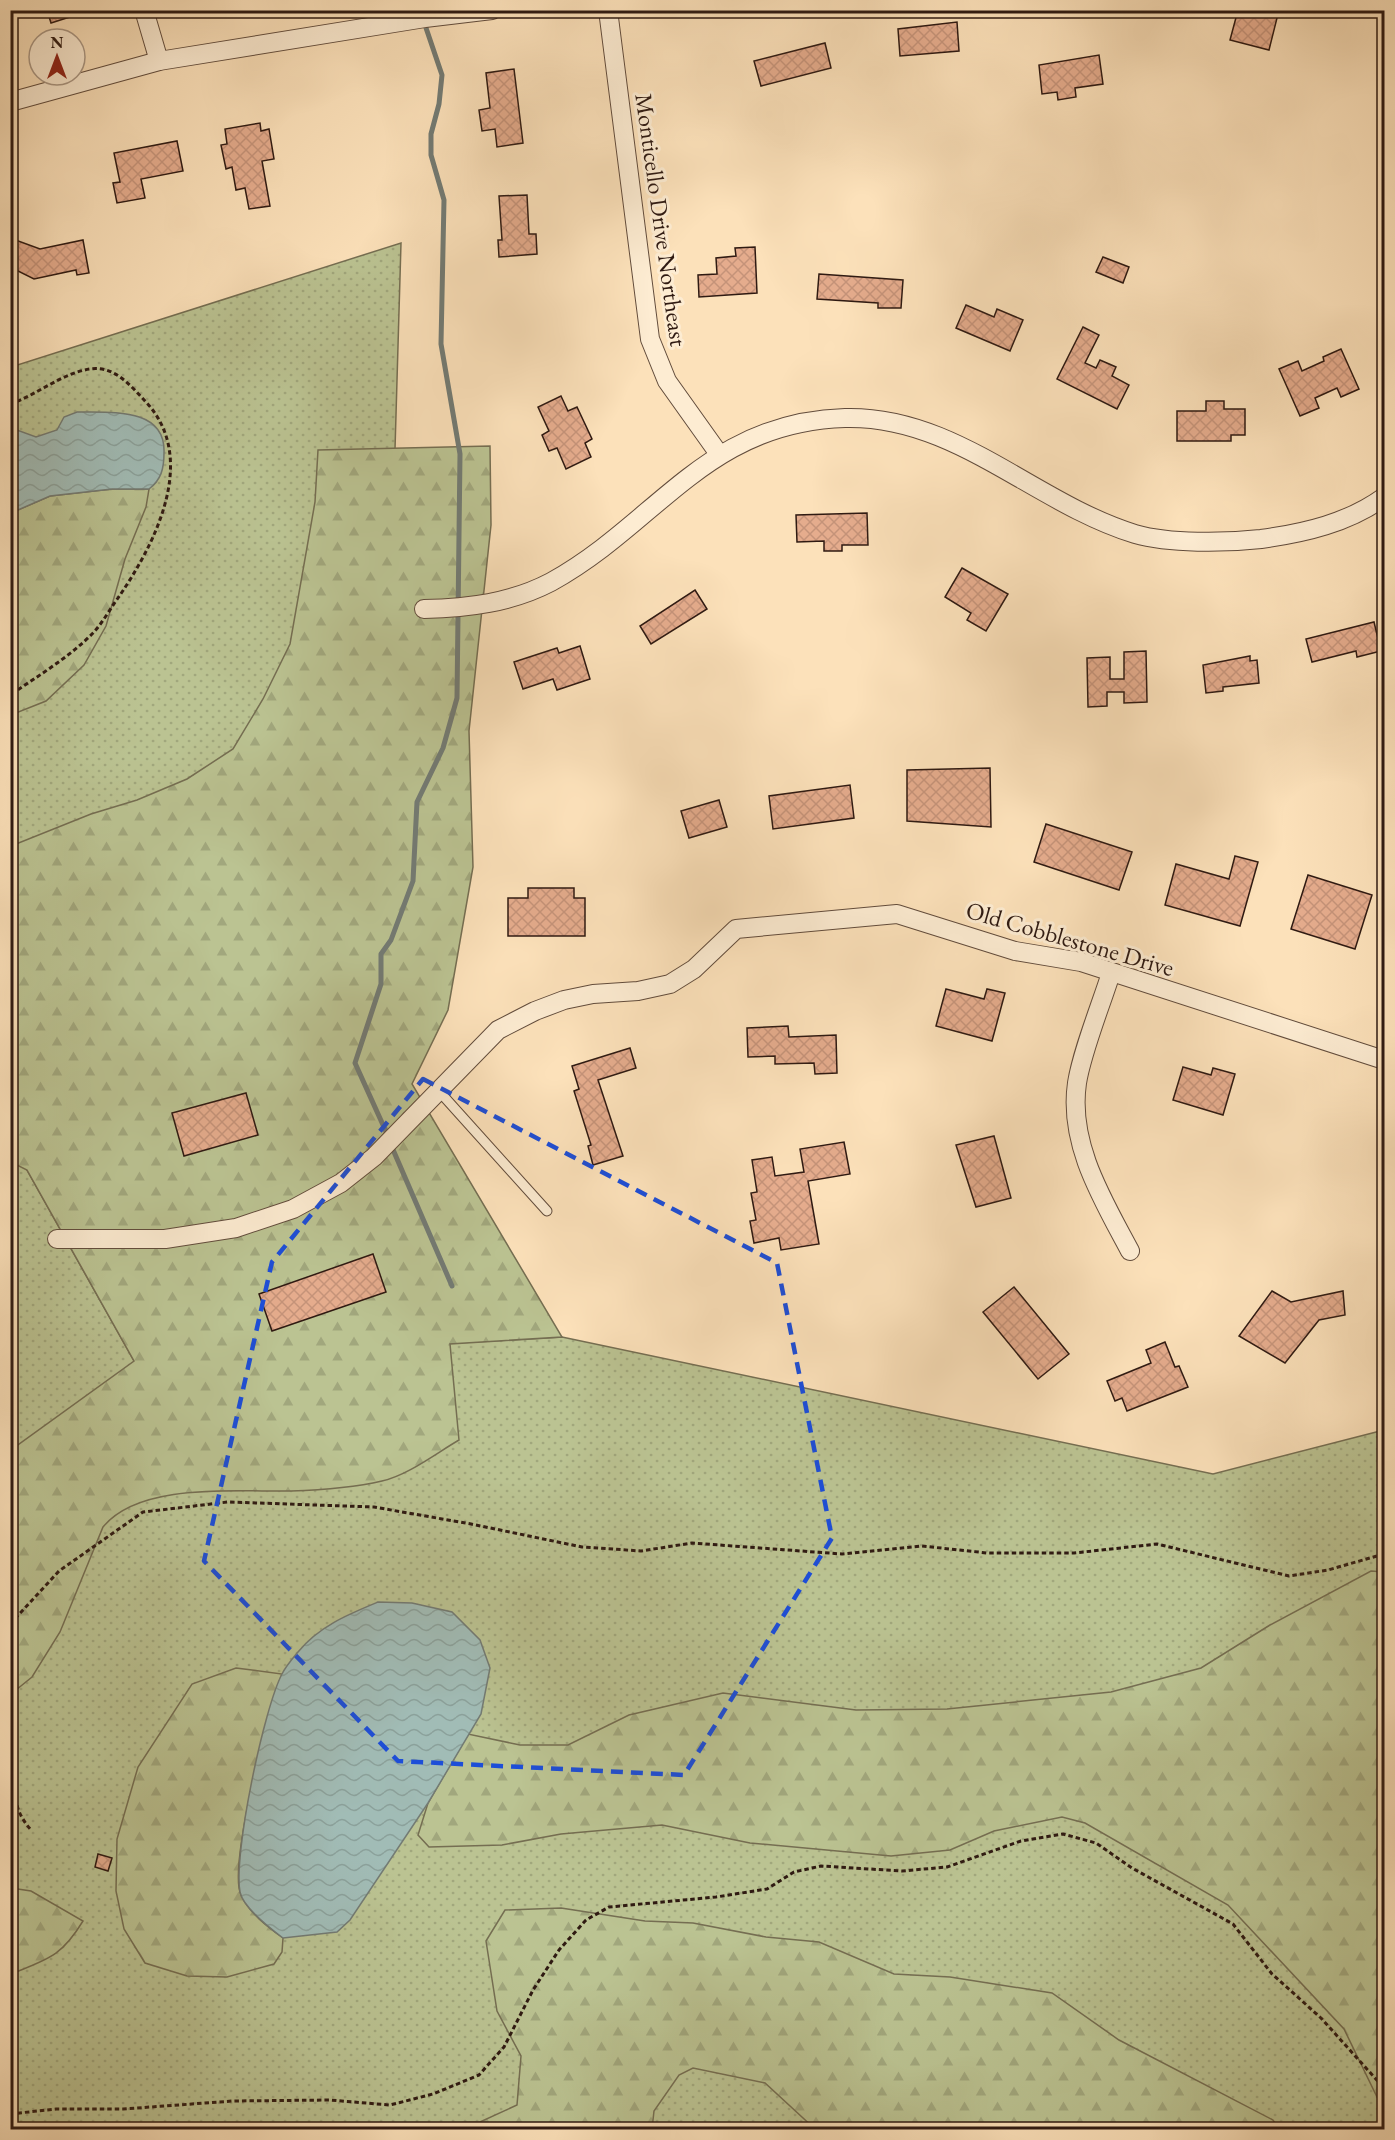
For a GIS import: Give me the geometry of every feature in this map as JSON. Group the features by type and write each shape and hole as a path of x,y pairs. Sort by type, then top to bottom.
{"street":[{"path":"144,10 159,61"},
{"path":"10,102 159,61 425,18 492,10"},
{"name":"Monticello Drive Northeast","path":"608,10 650,339 667,381 719,454"},
{"path":"424,609 458,609 491,604 551,582 587,559 719,454 761,434 803,422 846,418 889,421 923,429 951,440 1081,512 1138,535 1161,539 1244,541 1299,534 1351,517 1384,497"},
{"name":"Old Cobblestone Drive","path":"438,1090 498,1030 535,1011 564,1000 593,994 638,991 670,984 694,969 735,929 897,914 1016,951 1081,962 1384,1060"},
{"path":"1111,973 1077,1082 1076,1113 1087,1161 1097,1188 1130,1251"},
{"path":"57,1239 165,1239 236,1228 293,1209 341,1183 374,1157 438,1090"}],"lane":[{"path":"438,1090 547,1211"}],"path":[{"path":"10,404 71,375 101,368 120,376 153,410 168,437 171,456 161,519 134,574 94,632 10,695"},
{"path":"10,1624 59,1570 143,1512 228,1502 374,1507 582,1547 641,1551 692,1543 842,1554 922,1546 987,1553 1074,1553 1157,1545 1289,1576 1328,1570 1384,1554"},
{"path":"1384,1623 1380,1649 1384,1695"},
{"path":"11,1738 17,1770 17,1810 32,1831"},
{"path":"10,2114 56,2109 123,2109 233,2100 330,2100 390,2104 433,2094 479,2075 504,2047 533,1990 559,1950 586,1920 609,1907 716,1897 767,1889 794,1872 820,1866 902,1871 947,1867 1021,1840 1063,1834 1096,1843 1132,1868 1233,1924 1272,1974 1321,2018 1384,2088"}],"highlighted area":[{"path":"423,1079 777,1263 832,1538 684,1775 398,1761 204,1561 272,1262"}],"green space":[{"path":"401,243 384,827 11,1087 11,367"},
{"path":"490,446 491,525 469,731 473,867 448,1010 412,1084 562,1337 450,1344 459,1440 392,1478 325,1489 191,1492 140,1503 119,1513 103,1527 60,1632 32,1677 11,1694 11,1450 134,1361 27,1170 11,1162 11,846 91,814 137,800 187,779 233,749 263,699 290,644 315,502 318,450"},
{"path":"112,489 149,489 146,507 125,559 106,626 84,665 46,701 11,715 11,513 50,496"},
{"path":"10,1140 134,1361 562,1337 1213,1474 1384,1430 1384,2129 11,2129"},
{"path":"1371,1571 1384,1572 1384,2101 1377,2097 1344,2029 1228,1905 1085,1823 1062,1817 994,1831 950,1850 891,1856 750,1843 662,1825 561,1834 502,1845 429,1847 418,1835 428,1803 468,1734 520,1745 568,1745 629,1715 723,1693 856,1710 947,1709 1111,1692 1201,1668 1270,1625"},
{"path":"236,1668 282,1674 268,1719 252,1786 240,1853 238,1879 244,1902 254,1914 283,1938 282,1952 274,1964 227,1977 187,1976 145,1963 124,1929 116,1891 117,1839 138,1767 192,1684"},
{"path":"11,1888 31,1891 83,1921 60,1950 11,1974"},
{"path":"561,1908 645,1921 693,1923 766,1937 819,1942 894,1974 950,1977 1052,1993 1119,2040 1273,2120 1279,2129 815,2129 765,2083 693,2068 679,2075 654,2111 652,2129 163,2129 213,2123 358,2125 480,2122 517,2105 521,2056 497,2011 486,1941 505,1910"}],"water":[{"path":"77,412 133,415 156,427 162,438 164,453 159,478 149,489 112,489 50,496 11,513 11,432 17,430 36,437 57,430 64,417"},
{"path":"378,1602 412,1603 452,1612 480,1640 490,1668 481,1714 428,1803 350,1920 337,1932 283,1938 246,1905 240,1892 239,1873 245,1816 267,1717 282,1674 306,1643 335,1622"}],"building":[{"path":"47,10 71,10 73,16 51,23"},
{"path":"1238,10 1279,10 1269,50 1230,40"},
{"path":"957,22 959,51 900,56 898,29"},
{"path":"825,43 831,68 761,86 754,61"},
{"path":"1099,55 1103,84 1075,88 1076,97 1058,100 1057,92 1042,94 1039,65"},
{"path":"514,69 523,143 497,147 495,129 482,131 479,110 490,108 486,73"},
{"path":"260,123 261,131 269,129 274,159 262,161 270,206 249,209 245,188 236,190 232,167 226,169 221,145 227,144 225,129"},
{"path":"177,141 183,171 141,179 145,198 117,203 113,183 120,182 114,153"},
{"path":"527,195 529,234 536,234 537,254 499,257 498,240 502,240 499,196"},
{"path":"10,238 40,249 83,240 89,273 77,275 76,270 34,279 10,267"},
{"path":"755,247 757,293 699,297 698,275 717,274 716,258 736,256 735,248"},
{"path":"1103,257 1129,267 1123,283 1096,272"},
{"path":"819,274 903,280 901,308 878,308 878,303 817,299"},
{"path":"966,305 994,317 997,309 1023,320 1010,351 956,328"},
{"path":"1083,327 1099,335 1085,363 1096,368 1100,360 1116,367 1112,376 1129,385 1117,409 1057,379"},
{"path":"1341,349 1359,389 1341,397 1337,388 1315,398 1319,408 1300,416 1279,369 1298,361 1302,371 1324,361 1323,357"},
{"path":"561,396 568,411 577,407 592,439 585,443 591,457 566,469 557,448 549,451 542,435 549,431 538,407"},
{"path":"1206,401 1224,401 1224,409 1245,409 1245,435 1231,435 1231,441 1177,441 1177,411 1206,411"},
{"path":"867,513 868,545 842,545 842,551 824,551 824,541 797,542 796,515"},
{"path":"962,568 1008,594 986,631 967,620 971,613 945,597"},
{"path":"695,590 707,609 651,644 640,626"},
{"path":"1374,622 1381,651 1357,657 1356,651 1312,662 1306,639"},
{"path":"580,646 590,679 557,690 553,679 523,689 514,662 557,648 559,653"},
{"path":"1146,651 1147,702 1124,703 1124,692 1107,692 1107,706 1088,707 1087,658 1110,657 1110,679 1124,679 1124,652"},
{"path":"1250,656 1250,661 1257,660 1259,683 1223,687 1223,691 1206,693 1203,665"},
{"path":"990,768 991,827 907,821 907,770"},
{"path":"850,785 854,818 773,829 769,796"},
{"path":"719,800 727,827 689,838 681,811"},
{"path":"1046,824 1132,852 1119,890 1034,862"},
{"path":"1235,856 1258,862 1240,926 1165,905 1176,864 1229,879"},
{"path":"1308,875 1372,895 1355,949 1291,929"},
{"path":"528,888 574,888 574,898 585,898 585,936 508,936 508,898 528,898"},
{"path":"946,989 984,999 987,989 1005,993 992,1041 936,1026"},
{"path":"788,1026 789,1037 836,1035 837,1073 815,1074 814,1063 775,1064 775,1056 748,1057 747,1028"},
{"path":"630,1048 636,1068 598,1080 623,1156 593,1165 588,1146 591,1145 574,1091 579,1089 572,1066"},
{"path":"1183,1067 1211,1075 1213,1068 1235,1074 1223,1115 1173,1100"},
{"path":"246,1093 258,1135 184,1156 172,1113"},
{"path":"994,1136 1011,1198 976,1207 956,1145"},
{"path":"844,1142 850,1174 808,1181 819,1244 781,1250 779,1238 754,1243 750,1221 756,1220 751,1193 757,1192 752,1160 772,1157 775,1176 804,1172 800,1149"},
{"path":"373,1254 386,1292 272,1331 259,1294"},
{"path":"1014,1287 1069,1354 1038,1379 983,1312"},
{"path":"1272,1291 1291,1302 1343,1291 1345,1315 1319,1320 1285,1363 1239,1336"},
{"path":"1165,1342 1175,1367 1179,1366 1188,1387 1127,1411 1122,1398 1115,1401 1107,1381 1151,1363 1146,1350"},
{"path":"98,1854 112,1858 108,1871 95,1867"}],"waterway":[{"path":"388,1136 355,1063 381,984 381,954 391,940 413,881 417,802 443,748 457,698 460,454 441,344 444,200 431,155 431,134 439,104 442,75 424,22"},
{"path":"391,1145 452,1286"}]}
